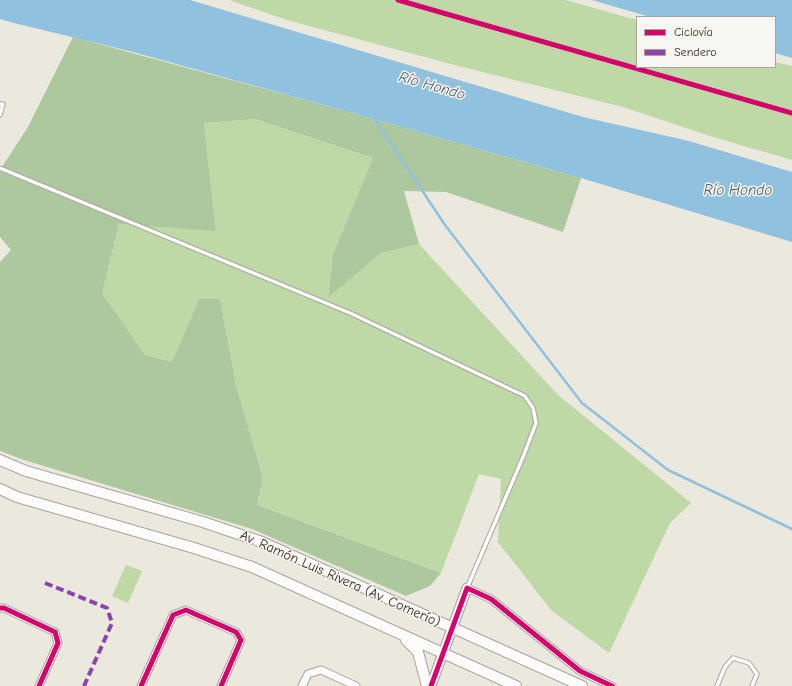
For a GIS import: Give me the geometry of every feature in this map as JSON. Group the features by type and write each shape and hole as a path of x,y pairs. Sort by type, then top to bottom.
{"main road":[{"name":"Av. Ramón Luis Rivera (Av. Comerío)","path":"0,460 26,472 203,522 262,542 582,686"},
{"name":"Av. Ramón Luis Rivera (Av. Comerío)","path":"0,489 17,497 194,548 252,567 516,686"},
{"path":"391,630 412,644 418,652 427,686"}],"street":[{"path":"431,686 467,588 491,599 580,671 612,686"},
{"path":"0,608 4,608 55,632 58,642 39,686"},
{"path":"141,686 173,615 186,610 236,632 241,640 221,686"},
{"path":"302,686 308,674 321,670 356,686"}],"lane":[{"path":"0,104 3,104 0,115"},
{"path":"0,168 350,313 525,396 533,408 536,423 524,456 467,588"},
{"path":"717,686 725,667 733,658 749,663 757,674 752,686"}],"path":[{"path":"425,0 636,61"},
{"path":"662,68 792,105"}],"green space":[{"path":"229,0 565,0 636,20 636,68 776,68 776,62 792,66 792,160 713,137 623,107 462,67 287,20"},
{"path":"73,37 324,105 581,178 563,232 446,192 404,191 419,244 381,253 328,298 333,254 373,158 255,119 204,123 216,231 119,224 102,293 145,355 172,362 199,299 220,299 236,385 263,478 257,505 441,573 430,586 406,596 252,529 24,460 0,451 0,262 11,250 0,237 0,170 28,127"},
{"path":"255,119 373,158 333,254 328,298 381,253 419,244 558,395 691,503 670,523 609,653 551,610 498,542 501,479 479,474 441,573 257,505 263,478 236,385 220,299 199,299 172,362 145,355 102,293 119,224 216,230 204,123"},
{"path":"126,565 142,571 128,603 112,596"}],"water":[{"name":"Río Hondo","path":"0,0 190,0 583,117 689,141 792,172 792,242 581,178 324,105 133,52 0,19"},
{"path":"592,0 792,0 792,58 776,53 776,16 647,16"}],"waterway":[{"path":"374,118 445,225 582,403 668,470 792,529"}],"marked path":[{"path":"45,583 107,608 112,623 84,686"}],"cycle path":[{"path":"398,0 792,113"},
{"path":"431,686 467,588 491,599 580,671 612,686"},
{"path":"0,608 4,608 55,632 58,643 39,686"},
{"path":"141,686 173,615 186,610 236,632 241,640 221,686"}]}
